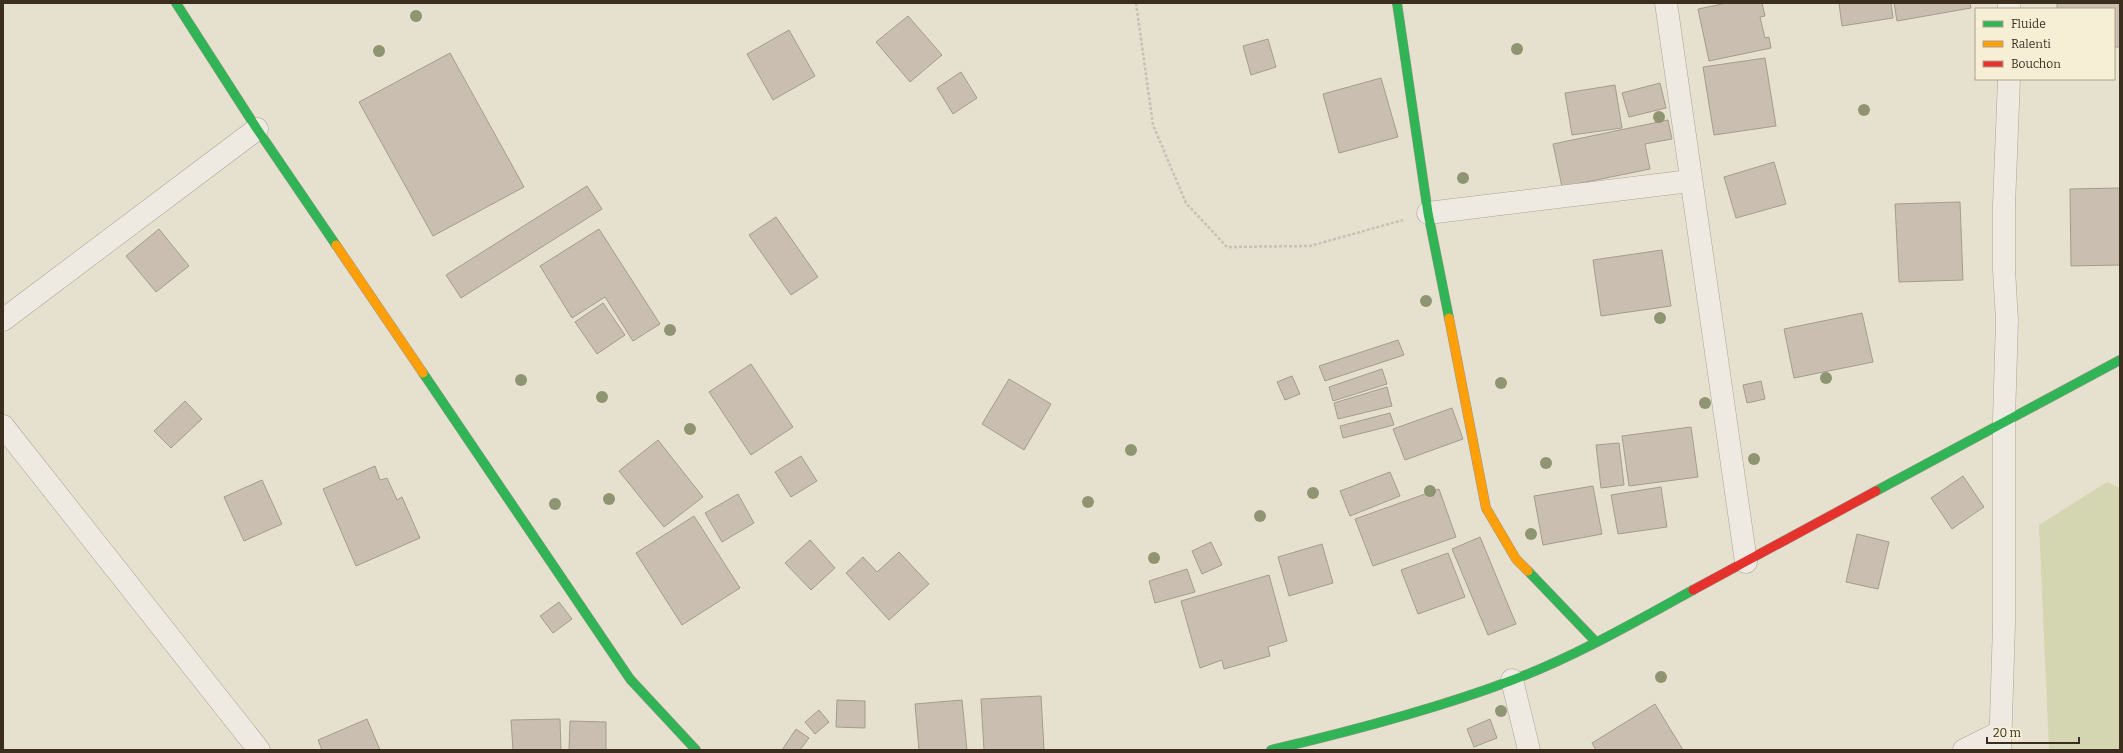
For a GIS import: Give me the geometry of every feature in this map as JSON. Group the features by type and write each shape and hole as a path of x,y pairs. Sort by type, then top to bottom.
{"main road":[{"path":"176,3 257,129 630,679 696,750"},
{"path":"1397,3 1428,213 1486,508 1516,559 1596,642"},
{"path":"1270,750 1419,713 1512,680 1596,642 1746,562 2004,420 2120,360"}],"street":[{"path":"1666,3 1690,181 1746,562"},
{"path":"1964,750 2000,741 2004,625 2004,420 2007,320 2004,270 2004,205 2008,80"},
{"path":"3,320 257,129"},
{"path":"1428,213 1690,181"},
{"path":"3,426 259,750"},
{"path":"1512,680 1529,750"}],"path":[{"path":"1136,3 1153,125 1186,203 1226,247 1310,246 1428,213"}],"green space":[{"path":"2107,482 2120,488 2120,750 2049,750 2039,525"}],"building":[{"path":"1727,3 1762,3 1765,16 1760,17 1765,38 1769,37 1771,48 1709,61 1698,9"},
{"path":"1839,3 1891,3 1893,18 1842,26"},
{"path":"1894,3 1970,3 1971,8 1897,21"},
{"path":"2057,3 2120,3 2120,47 2115,47 2115,8 2057,8"},
{"path":"908,16 942,55 910,82 876,42"},
{"path":"789,30 815,76 773,100 747,54"},
{"path":"1268,39 1276,67 1251,75 1243,46"},
{"path":"450,53 524,187 433,236 359,102"},
{"path":"1765,58 1776,126 1714,135 1703,67"},
{"path":"961,72 977,98 953,114 937,88"},
{"path":"1381,78 1398,137 1339,153 1323,94"},
{"path":"1660,83 1666,108 1629,117 1622,93"},
{"path":"1615,85 1622,128 1572,135 1565,93"},
{"path":"1668,120 1672,139 1645,144 1650,169 1562,187 1553,144"},
{"path":"1774,162 1786,204 1736,218 1724,177"},
{"path":"587,186 602,209 461,298 446,275"},
{"path":"2120,188 2120,265 2071,266 2070,189"},
{"path":"1960,202 1963,280 1899,282 1895,204"},
{"path":"776,217 818,277 791,295 749,235"},
{"path":"159,229 189,266 156,292 126,256"},
{"path":"599,229 660,324 633,341 605,297 572,318 540,266"},
{"path":"1662,250 1671,306 1601,316 1593,260"},
{"path":"603,303 625,335 597,354 575,322"},
{"path":"1862,313 1873,362 1794,378 1784,329"},
{"path":"1398,340 1404,355 1325,381 1319,366"},
{"path":"751,364 793,427 751,455 709,392"},
{"path":"1382,369 1387,384 1333,401 1329,387"},
{"path":"1292,376 1300,394 1285,400 1277,382"},
{"path":"1009,379 1051,404 1024,450 982,424"},
{"path":"1761,381 1765,399 1747,403 1743,385"},
{"path":"1387,387 1392,406 1338,419 1334,403"},
{"path":"185,401 202,419 171,448 154,431"},
{"path":"1452,408 1463,439 1405,460 1393,429"},
{"path":"1390,413 1394,425 1343,438 1340,426"},
{"path":"1691,427 1698,477 1629,486 1622,436"},
{"path":"658,440 703,497 664,527 619,471"},
{"path":"1619,443 1624,485 1601,488 1596,445"},
{"path":"801,456 817,481 791,497 775,472"},
{"path":"375,466 380,480 387,478 397,500 402,497 420,538 356,566 323,489"},
{"path":"1390,472 1400,496 1350,516 1340,491"},
{"path":"1963,476 1984,507 1952,529 1931,498"},
{"path":"262,480 282,524 244,541 224,497"},
{"path":"1593,486 1602,534 1543,545 1534,496"},
{"path":"1661,487 1667,527 1618,534 1611,495"},
{"path":"1439,489 1456,537 1373,566 1355,519"},
{"path":"738,494 754,523 722,542 705,513"},
{"path":"694,516 740,588 682,625 636,553"},
{"path":"1857,534 1889,542 1878,589 1846,582"},
{"path":"1480,537 1516,624 1488,635 1452,549"},
{"path":"810,540 835,568 811,590 785,563"},
{"path":"1211,542 1222,565 1202,574 1192,551"},
{"path":"1322,544 1333,583 1289,596 1278,557"},
{"path":"899,552 929,584 889,620 846,573 863,557 877,572"},
{"path":"1448,553 1465,597 1418,614 1401,570"},
{"path":"1187,569 1195,592 1155,603 1149,581"},
{"path":"1269,575 1287,641 1268,647 1270,656 1224,669 1222,660 1200,668 1181,601"},
{"path":"559,602 572,619 553,633 540,616"},
{"path":"1041,696 1044,750 984,750 981,699"},
{"path":"837,700 865,701 865,728 836,727"},
{"path":"962,700 967,750 919,750 915,704"},
{"path":"1655,704 1683,750 1596,750 1592,743"},
{"path":"819,710 829,722 815,734 805,722"},
{"path":"367,719 380,750 322,750 318,740"},
{"path":"560,719 561,750 513,750 511,720"},
{"path":"1490,719 1497,738 1474,747 1467,729"},
{"path":"570,721 606,722 606,750 569,750"},
{"path":"796,729 809,738 800,750 782,750"}],"traffic: fast":[{"path":"176,3 257,129 336,245"},
{"path":"1397,3 1428,213 1449,318"},
{"path":"1876,491 2120,360"},
{"path":"423,373 630,679 696,750"},
{"path":"1528,571 1596,642"},
{"path":"1271,750 1392,719 1481,692 1534,672 1626,627 1693,590"}],"traffic: slow":[{"path":"336,245 423,373"},
{"path":"1449,318 1486,508 1516,559 1528,571"}],"traffic: jam":[{"path":"1693,590 1876,491"}]}
